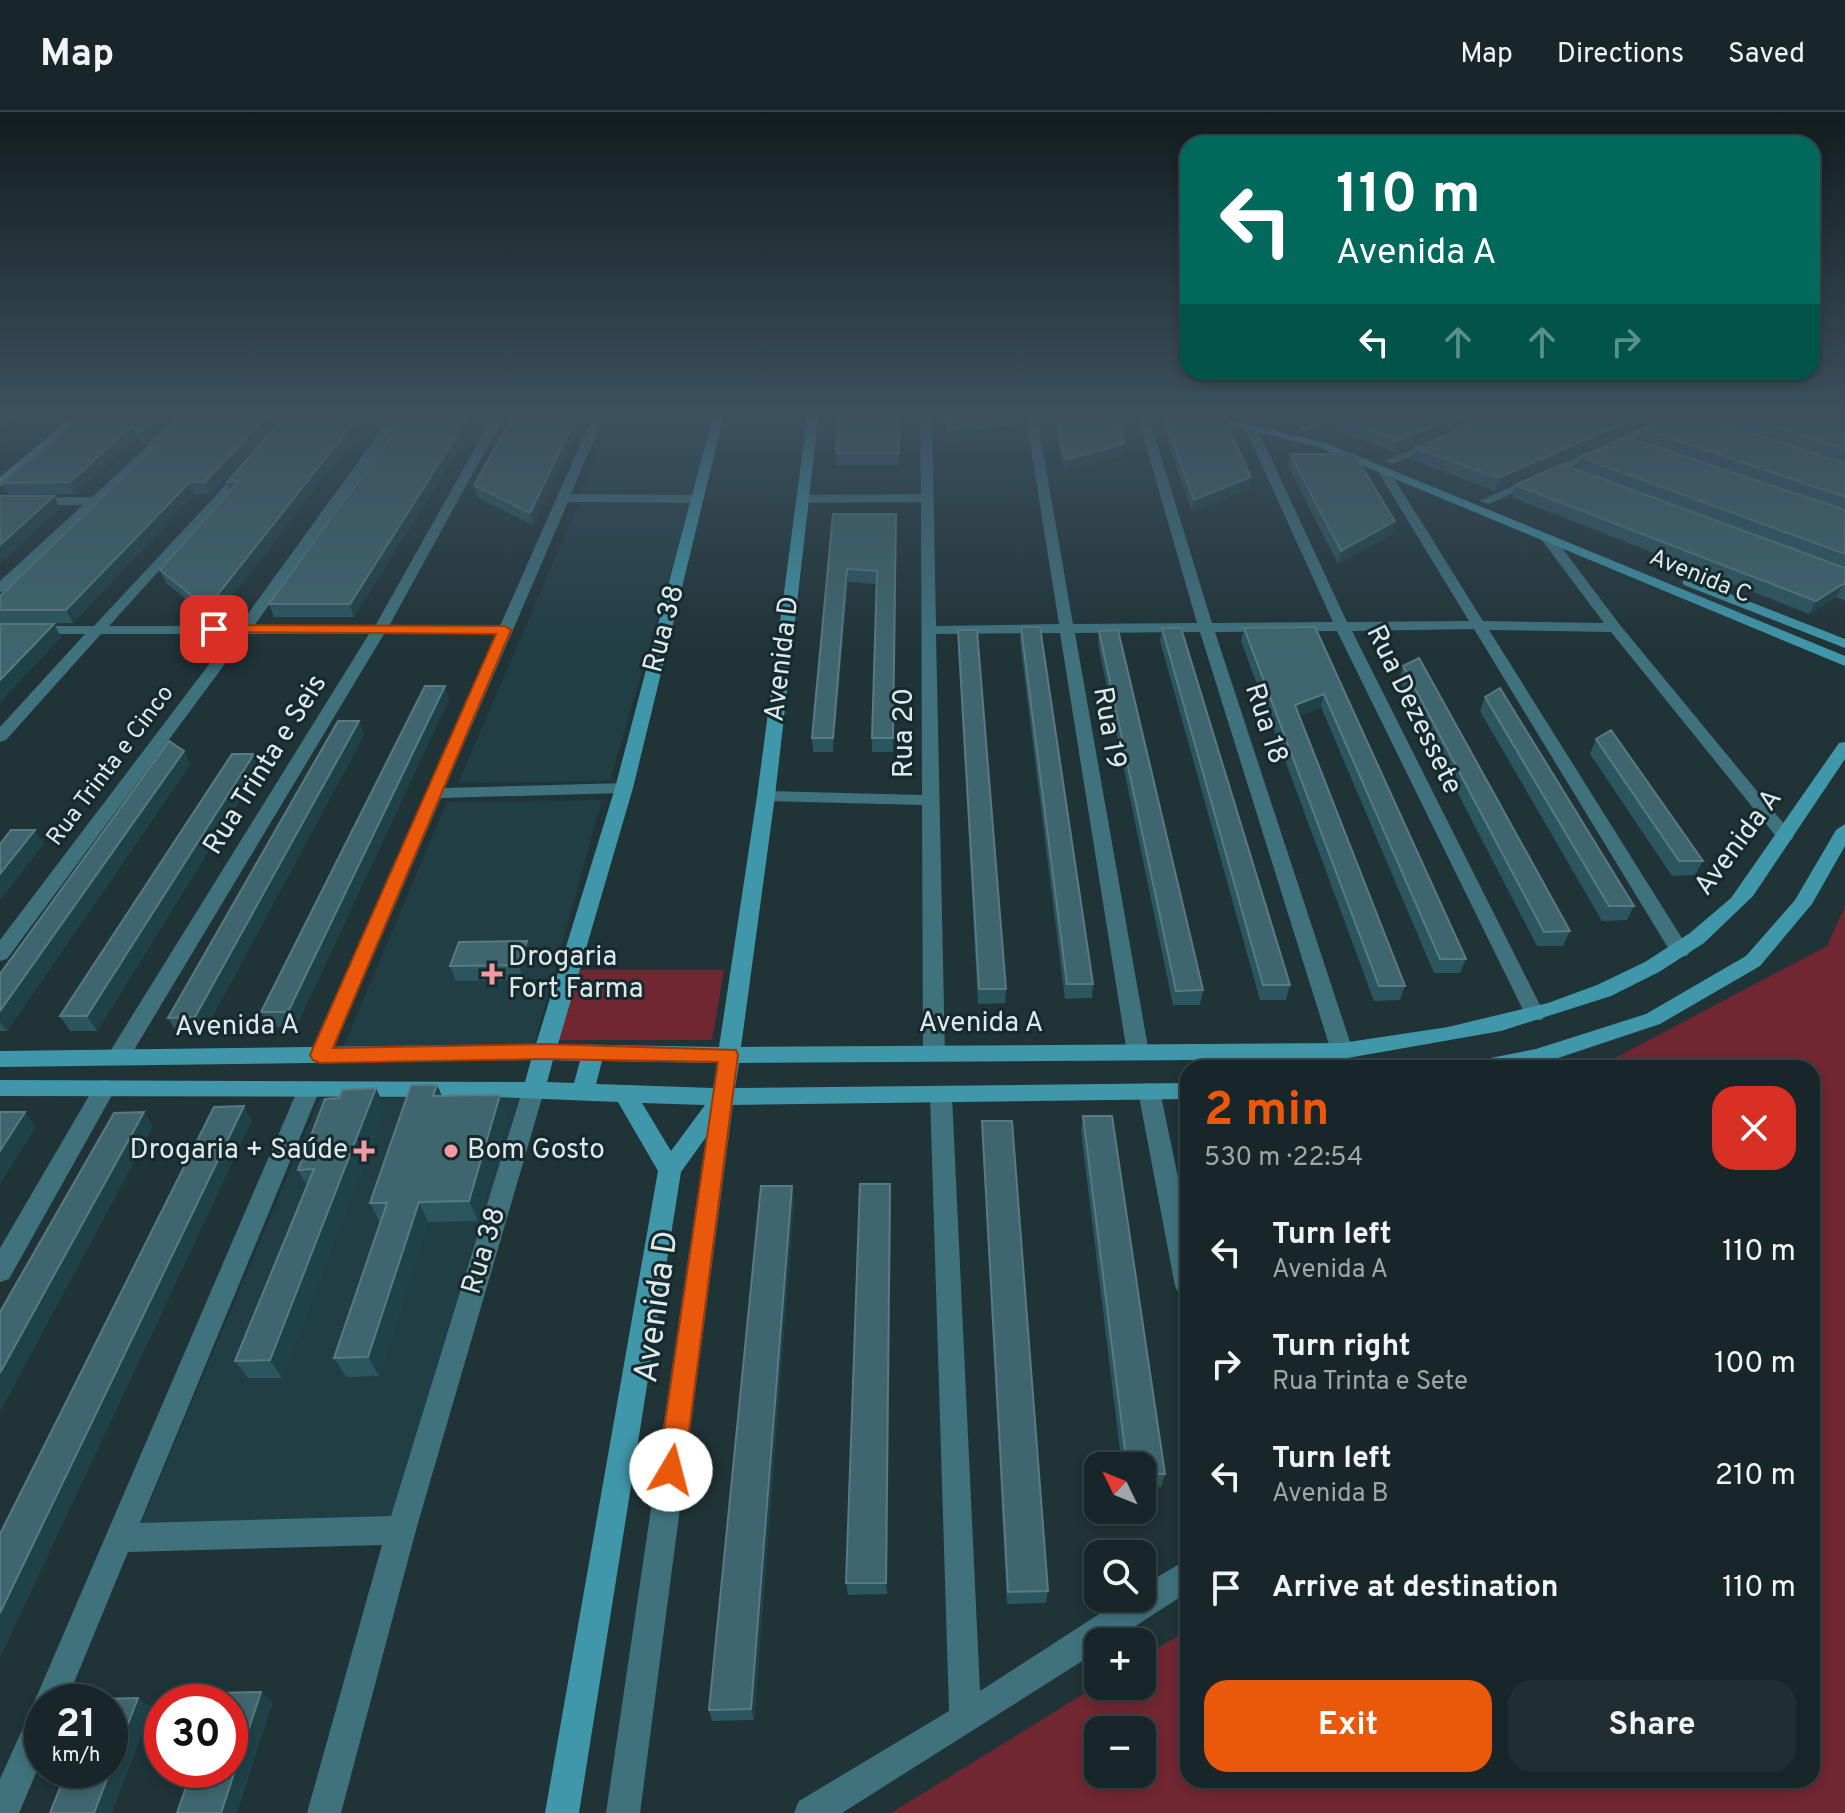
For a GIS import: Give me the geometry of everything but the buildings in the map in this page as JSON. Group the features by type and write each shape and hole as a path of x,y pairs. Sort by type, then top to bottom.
{"street":[{"path":"0,588 104,490"},
{"path":"0,737 225,490"},
{"name":"Rua Trinta e Cinco","path":"0,954 344,490"},
{"name":"Rua Trinta e Seis","path":"117,1059 380,629 458,490"},
{"path":"320,1055 566,490"},
{"name":"Rua 38","path":"324,1813 401,1530 624,788 701,490"},
{"name":"Avenida D","path":"623,1813 766,796 803,490"},
{"name":"Rua 20","path":"927,490 934,1055"},
{"name":"Rua 19","path":"1043,490 1138,1053"},
{"name":"Rua 18","path":"1165,490 1342,1051"},
{"name":"Rua Dezessete","path":"1280,490 1343,628 1535,1015"},
{"path":"1400,490 1476,625 1680,951"},
{"name":"Avenida C","path":"1442,490 1548,539 1845,661"},
{"name":"Avenida C","path":"1456,490 1845,644"},
{"path":"1485,501 1509,490"},
{"path":"563,498 699,499"},
{"path":"802,499 927,498"},
{"path":"0,502 92,501"},
{"path":"1548,539 1615,628 1785,836"},
{"path":"931,630 1476,625 1615,628"},
{"path":"0,630 505,630"},
{"name":"Avenida A","path":"0,1059 544,1052 934,1055 1342,1051 1444,1038 1535,1015 1626,981 1680,951 1740,900 1845,747"},
{"path":"434,793 624,788"},
{"path":"766,796 931,800"},
{"path":"1548,1060 1653,1019 1753,961 1802,904 1845,830"},
{"path":"583,1092 593,1053"},
{"path":"0,1088 533,1091 723,1097 1180,1091"},
{"path":"0,1271 105,1088"},
{"path":"58,1684 309,1089"},
{"path":"1149,1091 1180,1246"},
{"path":"625,1094 670,1170"},
{"path":"941,1095 965,1719"},
{"name":"Avenida D","path":"562,1813 670,1170 723,1097"},
{"path":"122,1538 401,1530"},
{"path":"811,1813 965,1719 1180,1579"},
{"path":"2,1813 24,1762"}],"shaded area":[{"path":"582,490 692,490 691,495 580,496"},
{"path":"691,502 610,781 458,783 579,503"},
{"path":"602,800 533,1048 342,1050 447,802"},
{"path":"1845,906 1845,1813 891,1813 1084,1694 1084,1700 1156,1700 1156,1649 1180,1635 1180,1788 1820,1788 1820,1060 1611,1060 1827,946"},
{"path":"577,970 724,970 712,1040 556,1040"},
{"path":"519,1096 399,1525 138,1530 320,1099"}],"place":[{"name":"Drogaria Fort Farma","path":"492,974"},
{"name":"Drogaria + Saúde","path":"364,1151"},
{"name":"Bom Gosto","path":"451,1151"}],"route":[{"path":"214,629 505,630 320,1055 544,1052 729,1055 671,1470"}]}
